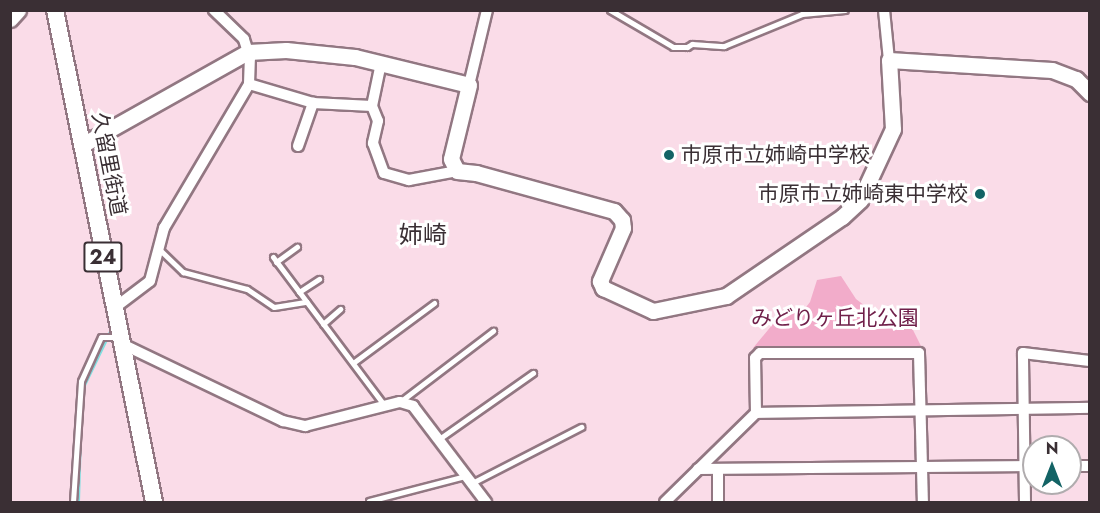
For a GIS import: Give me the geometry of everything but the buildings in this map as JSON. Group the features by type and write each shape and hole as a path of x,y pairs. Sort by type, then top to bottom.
{"main road":[{"name":"久留里街道","path":"55,10 117,339 154,502"}],"street":[{"path":"10,19 18,10"},
{"path":"113,309 150,281 164,228 249,84 248,52 232,24 214,10"},
{"path":"457,171 451,159 487,10"},
{"path":"381,63 372,106 378,121 373,143 384,173 409,180 457,171 476,172 615,211 622,220 623,228 600,281 603,288 653,311 691,306 726,296 842,217 860,200 893,129 884,10"},
{"path":"82,145 248,52 286,50 381,63 469,84"},
{"path":"889,60 1052,70 1076,79 1089,93"},
{"path":"249,84 313,103 372,106"},
{"path":"298,146 313,103"},
{"path":"117,339 283,421 305,426 322,424 400,402 412,406 486,502"},
{"path":"756,413 755,358 760,354 919,354 923,410 923,502"},
{"path":"1026,435 1023,354 1089,360"},
{"path":"665,502 756,413 1089,408"},
{"path":"698,469 1022,466"},
{"path":"718,469 718,502"}],"lane":[{"path":"610,10 673,47 687,47 692,44 724,46 802,14 845,10"},
{"path":"297,247 275,259 385,406"},
{"path":"160,250 183,272 247,289 274,307 307,302"},
{"path":"299,292 320,279"},
{"path":"353,363 434,303"},
{"path":"323,324 340,309"},
{"path":"400,402 493,331"},
{"path":"73,502 78,394 91,352 101,338 117,339"},
{"path":"439,439 533,373"},
{"path":"369,501 470,480 581,427"}],"green space":[{"name":"みどりヶ丘北公園","path":"841,276 856,299 891,326 912,328 921,346 753,348 782,313 803,311 810,302 817,280"}],"waterway":[{"path":"82,389 112,327"},
{"path":"78,502 80,434"}],"place":[{"name":"市原市立姉崎中学校","path":"669,155"},
{"name":"市原市立姉崎東中学校","path":"980,194"}],"district":[{"name":"姉崎","path":"423,235"}]}
